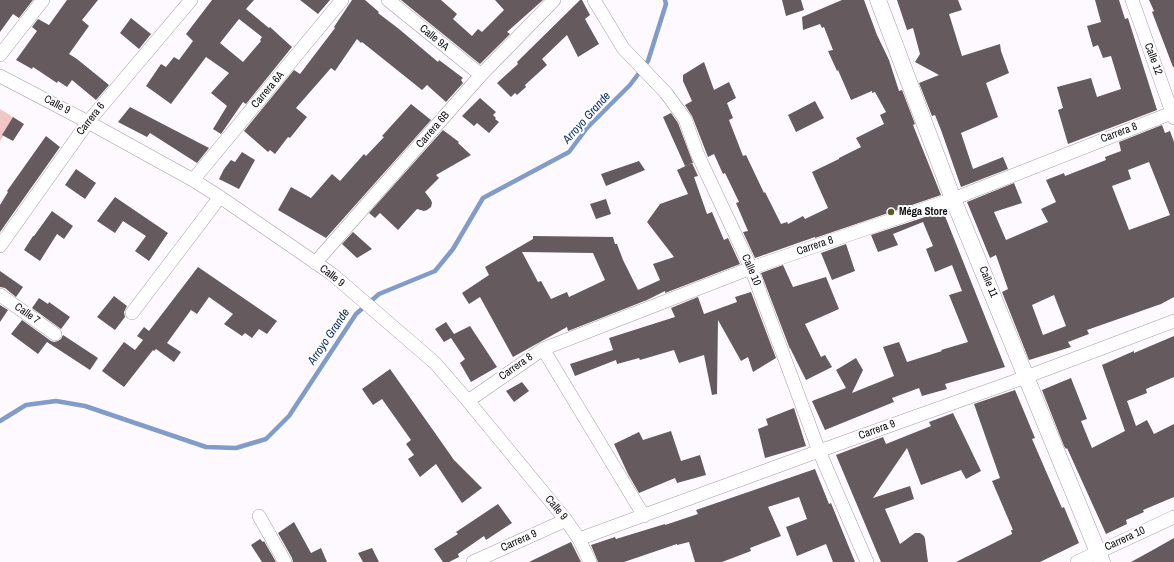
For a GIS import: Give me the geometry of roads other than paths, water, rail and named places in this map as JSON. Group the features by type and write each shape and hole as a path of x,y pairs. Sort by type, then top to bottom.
{"street":[{"path":"0,55 43,0"},
{"name":"Carrera 6","path":"0,246 88,122 191,0"},
{"name":"Carrera 6A","path":"193,180 342,0"},
{"name":"Calle 9A","path":"388,0 481,76"},
{"name":"Carrera 6B","path":"315,263 481,76 554,0"},
{"name":"Calle 10","path":"594,0 623,48 666,93 685,119 697,153 751,268 819,451 867,562"},
{"name":"Calle 11","path":"878,0 953,199 1100,557"},
{"name":"Calle 12","path":"1132,0 1173,114"},
{"name":"Calle 9","path":"0,76 88,122 193,180 332,274 435,363 566,520 579,539 590,562"},
{"name":"Carrera 8","path":"468,401 543,349 751,268 953,199 1173,114"},
{"path":"132,313 220,197"},
{"name":"Calle 7","path":"0,295 55,334"},
{"name":"Carrera 9","path":"579,539 1026,377 1174,321"},
{"path":"543,349 644,516"},
{"path":"259,516 285,562"},
{"name":"Carrera 10","path":"1077,562 1100,557 1174,517"},
{"name":"Carrera 9","path":"473,562 566,520"}],"waterway":[{"name":"Arroyo Grande","path":"0,421 26,405 56,401 85,406 206,447 236,448 266,439 289,416 356,314 379,294 435,271 453,249 483,198 569,152 587,128 630,85 648,61 666,4 665,0"}],"place":[{"name":"Méga Store","path":"891,212"}]}
